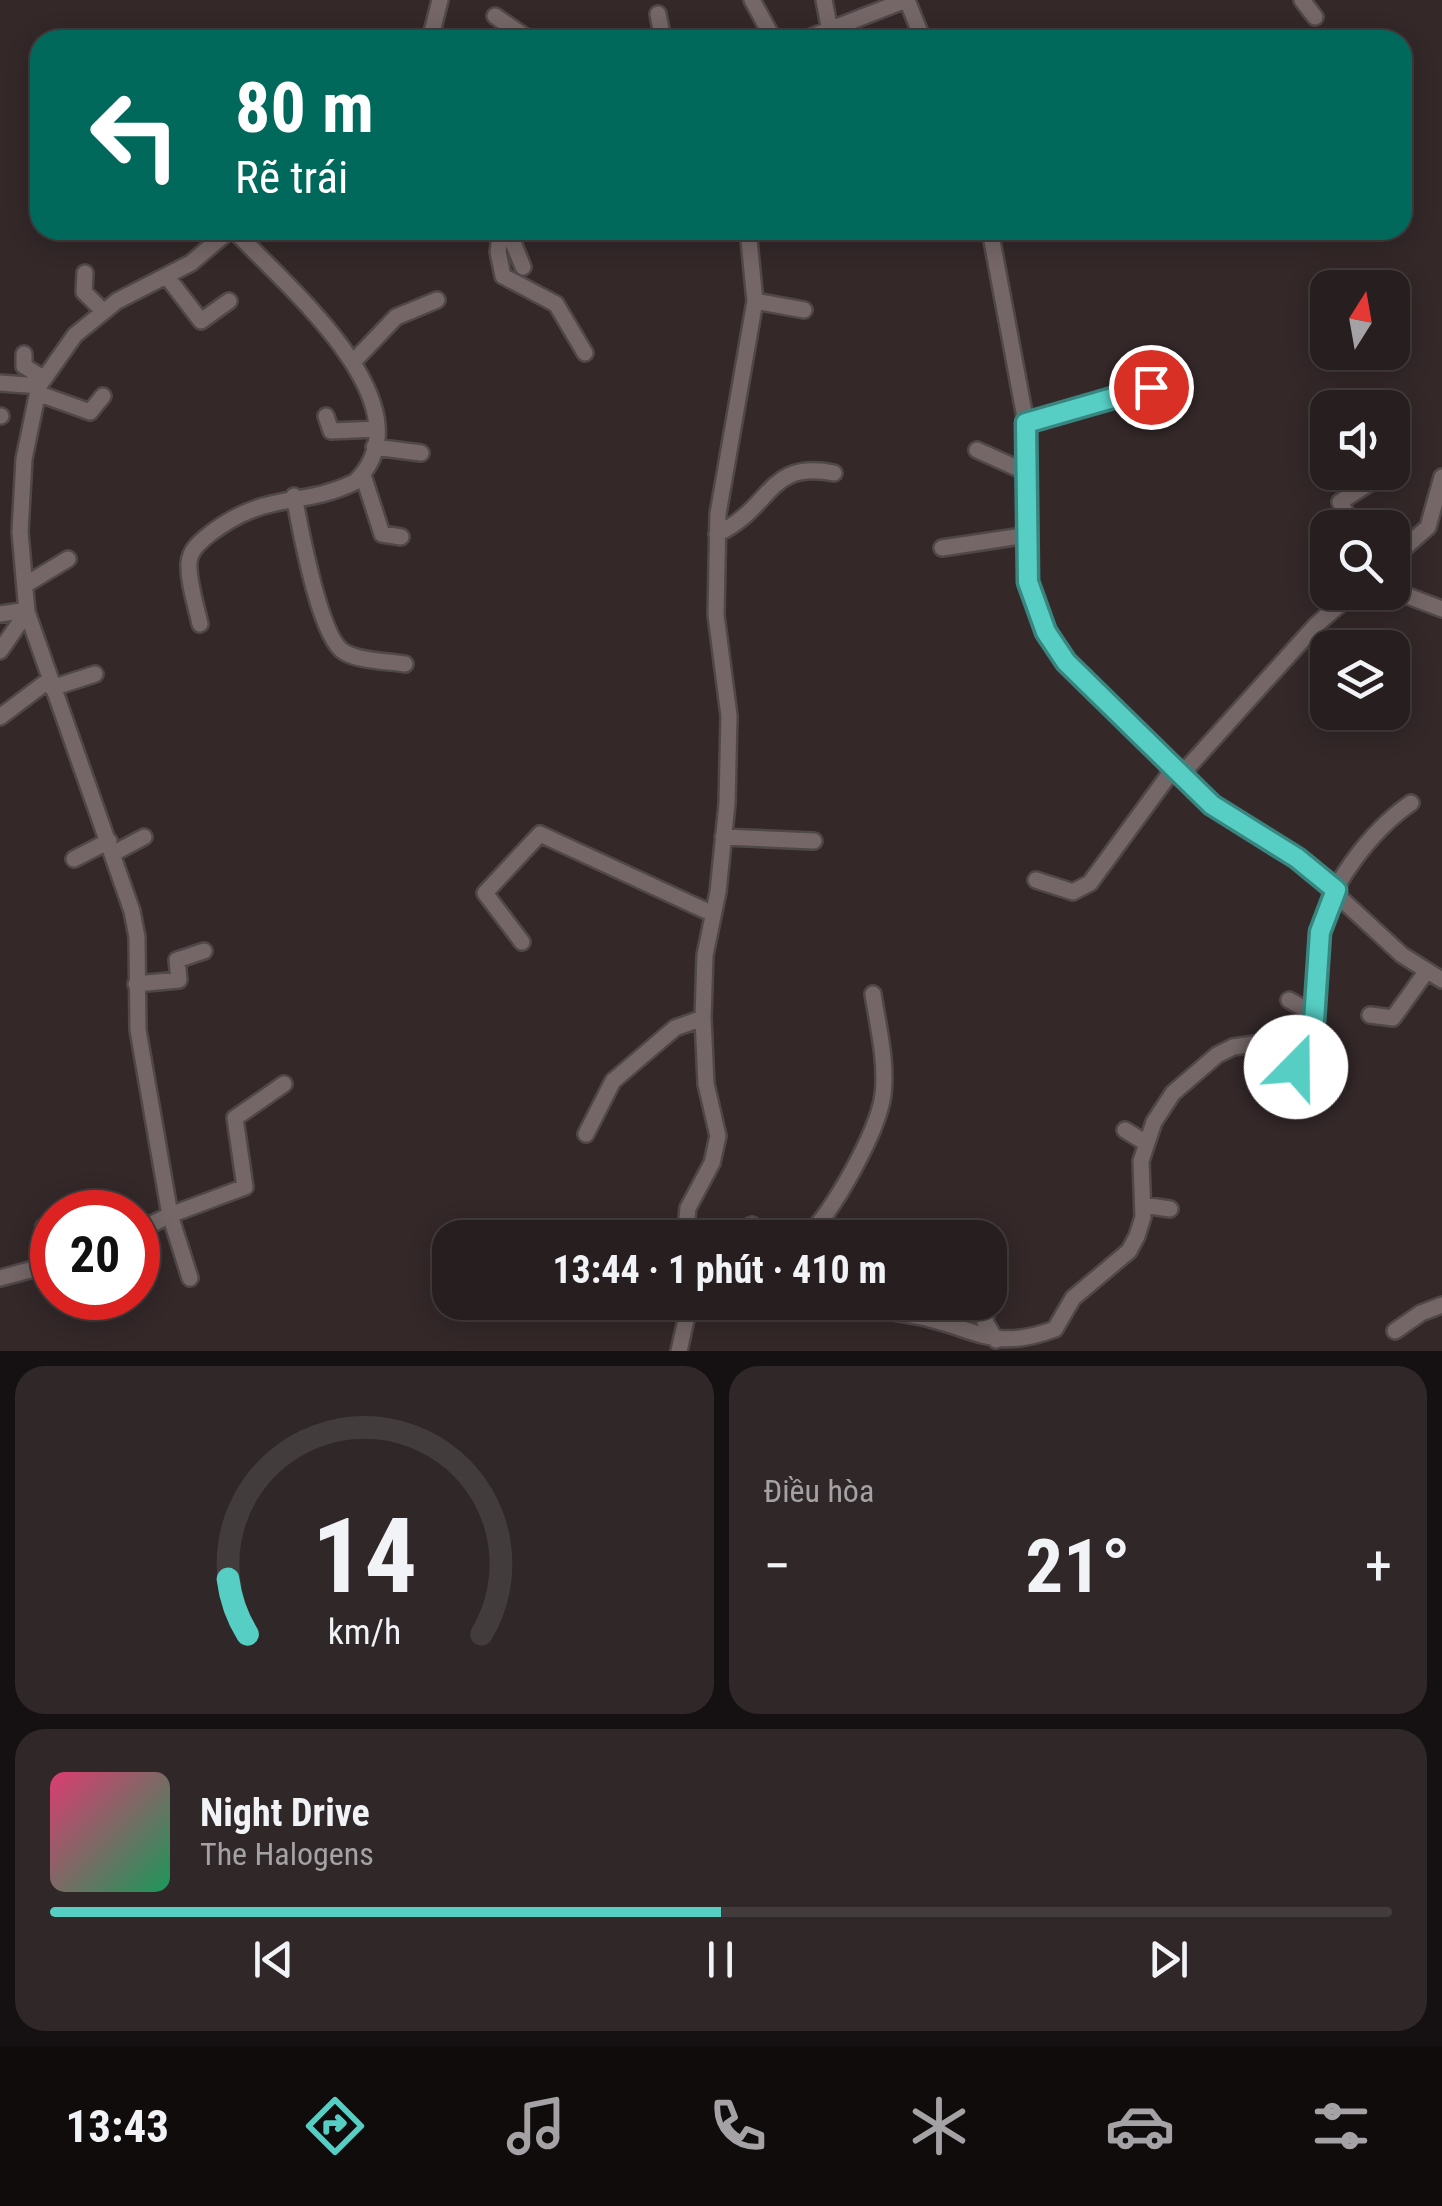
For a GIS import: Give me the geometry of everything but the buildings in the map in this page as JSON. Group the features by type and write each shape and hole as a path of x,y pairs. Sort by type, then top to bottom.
{"street":[{"path":"752,0 768,30"},
{"path":"824,0 830,30"},
{"path":"832,30 882,4 907,0 918,30"},
{"path":"1302,0 1315,17"},
{"path":"432,30 436,3"},
{"path":"658,14 661,30"},
{"path":"495,16 515,30"},
{"path":"190,1278 170,1215 143,1068 136,984 137,937 112,847 27,611 20,532 24,459 40,386 75,335 102,311 168,278 219,240"},
{"path":"200,624 189,566 191,552 236,514 294,496 347,486 362,475 377,429 372,402 354,361 241,240"},
{"path":"501,240 498,252 504,276 556,304 585,353"},
{"path":"509,240 523,267"},
{"path":"689,1220 717,1150 703,1053 703,1018 705,955 724,837 729,716 716,614 717,534 724,456 755,301 749,240"},
{"path":"992,240 1026,423 1028,582 1046,632 1066,662 1212,805 1297,858 1336,890 1364,922 1426,972 1442,980"},
{"path":"85,273 84,292 102,311"},
{"path":"168,278 201,321 229,302"},
{"path":"354,361 396,317 437,300"},
{"path":"755,301 804,310"},
{"path":"24,354 24,366 40,386"},
{"path":"1026,423 1147,392 1151,387 1144,366"},
{"path":"0,382 40,386 90,412 103,396"},
{"path":"326,416 331,431 377,429"},
{"path":"374,447 421,454"},
{"path":"977,450 1028,473"},
{"path":"717,534 742,522 792,470 804,467 834,473"},
{"path":"362,475 382,534 401,537"},
{"path":"1410,543 1428,527 1442,477"},
{"path":"1342,510 1340,502 1359,490"},
{"path":"294,496 309,570 334,641 349,654 405,664"},
{"path":"0,533 20,532"},
{"path":"942,548 1028,535"},
{"path":"25,584 68,560"},
{"path":"1410,597 1442,609"},
{"path":"1036,880 1073,892 1090,883 1177,772 1334,610"},
{"path":"0,614 27,611"},
{"path":"0,651 27,611"},
{"path":"0,717 51,684 96,674"},
{"path":"1266,1079 1296,1067 1305,1046 1304,1034 1314,1014 1320,932 1336,890 1389,818 1411,803"},
{"path":"522,942 485,893 540,834 714,914"},
{"path":"74,859 144,836"},
{"path":"724,837 814,841"},
{"path":"136,984 179,980 177,960 204,950"},
{"path":"1370,1014 1393,1018 1426,972"},
{"path":"818,1220 842,1186 878,1114 884,1082 873,994"},
{"path":"1289,1000 1314,1014"},
{"path":"586,1134 613,1081 675,1028 703,1018"},
{"path":"944,1320 990,1343 1055,1329 1083,1287 1129,1251 1137,1236 1143,1205 1141,1160 1172,1093 1216,1055 1304,1034"},
{"path":"160,1220 246,1185 235,1118 284,1084"},
{"path":"1125,1130 1146,1143"},
{"path":"1143,1205 1170,1209"},
{"path":"0,1278 30,1270"},
{"path":"1395,1331 1421,1312 1442,1305"},
{"path":"679,1351 686,1320"},
{"path":"933,1320 950,1324"}],"route":[{"path":"1151,387 1147,392 1026,423 1028,582 1046,632 1066,662 1212,805 1297,858 1336,890 1320,932 1314,1021 1304,1034 1305,1046 1296,1067"}]}
